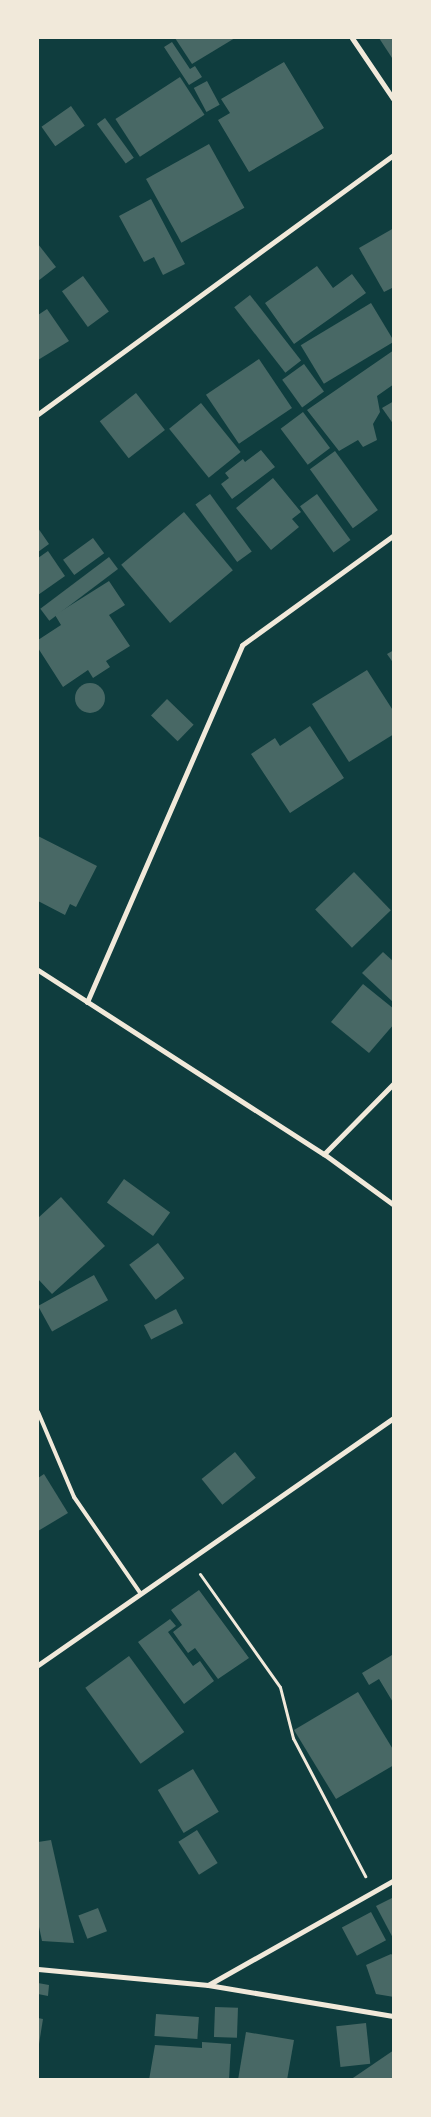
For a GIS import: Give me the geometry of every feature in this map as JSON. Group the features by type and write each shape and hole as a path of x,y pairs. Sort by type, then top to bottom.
{"street":[{"path":"352,38 394,100"},
{"path":"38,414 394,154"},
{"path":"87,1002 242,645 394,535"},
{"path":"38,970 324,1154 394,1205"},
{"path":"324,1154 394,1083"},
{"path":"38,1666 394,1418"},
{"path":"208,1985 394,1880"},
{"path":"38,1969 208,1985 394,2016"}],"lane":[{"path":"38,1412 74,1498 141,1594"}],"path":[{"path":"190,1560 280,1687 293,1738 373,1892"}],"building":[{"path":"175,38 235,38 192,64"},
{"path":"379,38 394,38 394,61"},
{"path":"172,42 190,69 195,66 202,77 189,85 164,47"},
{"path":"284,62 324,128 249,172 218,120 230,113 221,99"},
{"path":"180,77 205,115 140,157 115,119"},
{"path":"207,81 220,105 206,112 194,88"},
{"path":"71,106 85,126 55,146 42,127"},
{"path":"105,118 134,158 126,164 97,124"},
{"path":"209,144 244,208 181,243 146,179"},
{"path":"151,199 185,264 163,275 154,257 144,262 119,216"},
{"path":"394,228 394,287 384,292 359,248"},
{"path":"38,244 56,267 38,281"},
{"path":"317,266 333,288 352,274 366,293 294,344 265,303"},
{"path":"83,276 109,312 88,327 62,291"},
{"path":"250,295 301,360 285,373 234,307"},
{"path":"371,303 394,342 324,384 301,345"},
{"path":"47,309 69,341 38,360 38,315"},
{"path":"394,350 394,384 377,396 380,412 373,424 377,440 363,447 358,440 339,451 307,410"},
{"path":"259,359 292,408 239,444 206,395"},
{"path":"304,364 324,392 302,407 282,380"},
{"path":"136,393 165,430 129,458 100,421"},
{"path":"394,401 394,425 382,408"},
{"path":"201,403 241,452 209,478 169,429"},
{"path":"303,412 330,448 308,465 281,429"},
{"path":"261,450 275,467 232,499 221,484 229,478 225,473 243,459 245,462"},
{"path":"335,451 378,510 353,528 310,469"},
{"path":"273,478 301,512 292,519 299,527 271,550 236,508"},
{"path":"210,494 252,551 237,562 195,505"},
{"path":"317,494 351,540 334,552 300,506"},
{"path":"184,512 233,570 170,623 121,565"},
{"path":"38,528 49,544 38,552"},
{"path":"93,538 104,553 74,575 63,560"},
{"path":"48,551 65,576 38,595 38,558"},
{"path":"109,557 118,569 49,621 40,609"},
{"path":"109,581 125,605 109,615 130,646 106,661 110,667 93,678 88,670 63,687 38,648 38,640 61,625 55,615"},
{"path":"394,650 394,664 387,654"},
{"path":"367,670 394,712 394,734 349,762 312,704"},
{"path":"90,683 96,684 104,692 104,704 96,712 90,713 84,712 76,704 75,698 76,692 84,684"},
{"path":"167,699 194,725 178,741 151,716"},
{"path":"310,726 344,778 290,813 251,754 275,738 280,746"},
{"path":"38,836 97,866 76,907 70,904 65,915 38,901"},
{"path":"354,872 391,910 352,948 315,910"},
{"path":"383,952 394,962 394,1003 362,973"},
{"path":"363,984 394,1009 394,1024 369,1053 331,1022"},
{"path":"124,1179 170,1213 153,1236 107,1202"},
{"path":"61,1197 105,1246 52,1294 38,1279 38,1218"},
{"path":"158,1243 184,1278 156,1300 129,1265"},
{"path":"94,1275 108,1300 52,1331 38,1306"},
{"path":"176,1309 183,1323 151,1340 144,1325"},
{"path":"235,1452 256,1478 222,1505 202,1479"},
{"path":"44,1474 68,1513 38,1531 38,1478"},
{"path":"199,1590 249,1658 218,1679 195,1648 188,1653 173,1632 182,1625 171,1610"},
{"path":"170,1619 176,1626 168,1632 193,1666 200,1661 214,1681 184,1704 138,1642"},
{"path":"392,1655 394,1657 394,1704 379,1679 369,1685 362,1673"},
{"path":"129,1656 184,1732 141,1764 85,1688"},
{"path":"358,1692 394,1751 394,1765 336,1799 294,1730"},
{"path":"193,1769 219,1812 184,1833 158,1790"},
{"path":"197,1830 218,1863 199,1875 178,1842"},
{"path":"51,1840 74,1943 42,1941 38,1922 38,1842"},
{"path":"394,1897 394,1940 376,1906"},
{"path":"98,1908 107,1931 87,1939 78,1916"},
{"path":"371,1912 386,1940 357,1956 342,1927"},
{"path":"391,1954 394,1956 394,1997 376,1994 366,1965"},
{"path":"38,1983 49,1985 48,1996 38,1994"},
{"path":"215,2007 238,2008 237,2038 214,2037"},
{"path":"156,2014 199,2017 197,2039 154,2036"},
{"path":"38,2018 43,2019 39,2044 38,2044"},
{"path":"366,2023 370,2064 340,2067 336,2026"},
{"path":"246,2032 294,2040 287,2080 238,2080"},
{"path":"202,2042 231,2044 229,2080 149,2080 155,2045 202,2048"},
{"path":"394,2050 394,2080 350,2080"}]}
